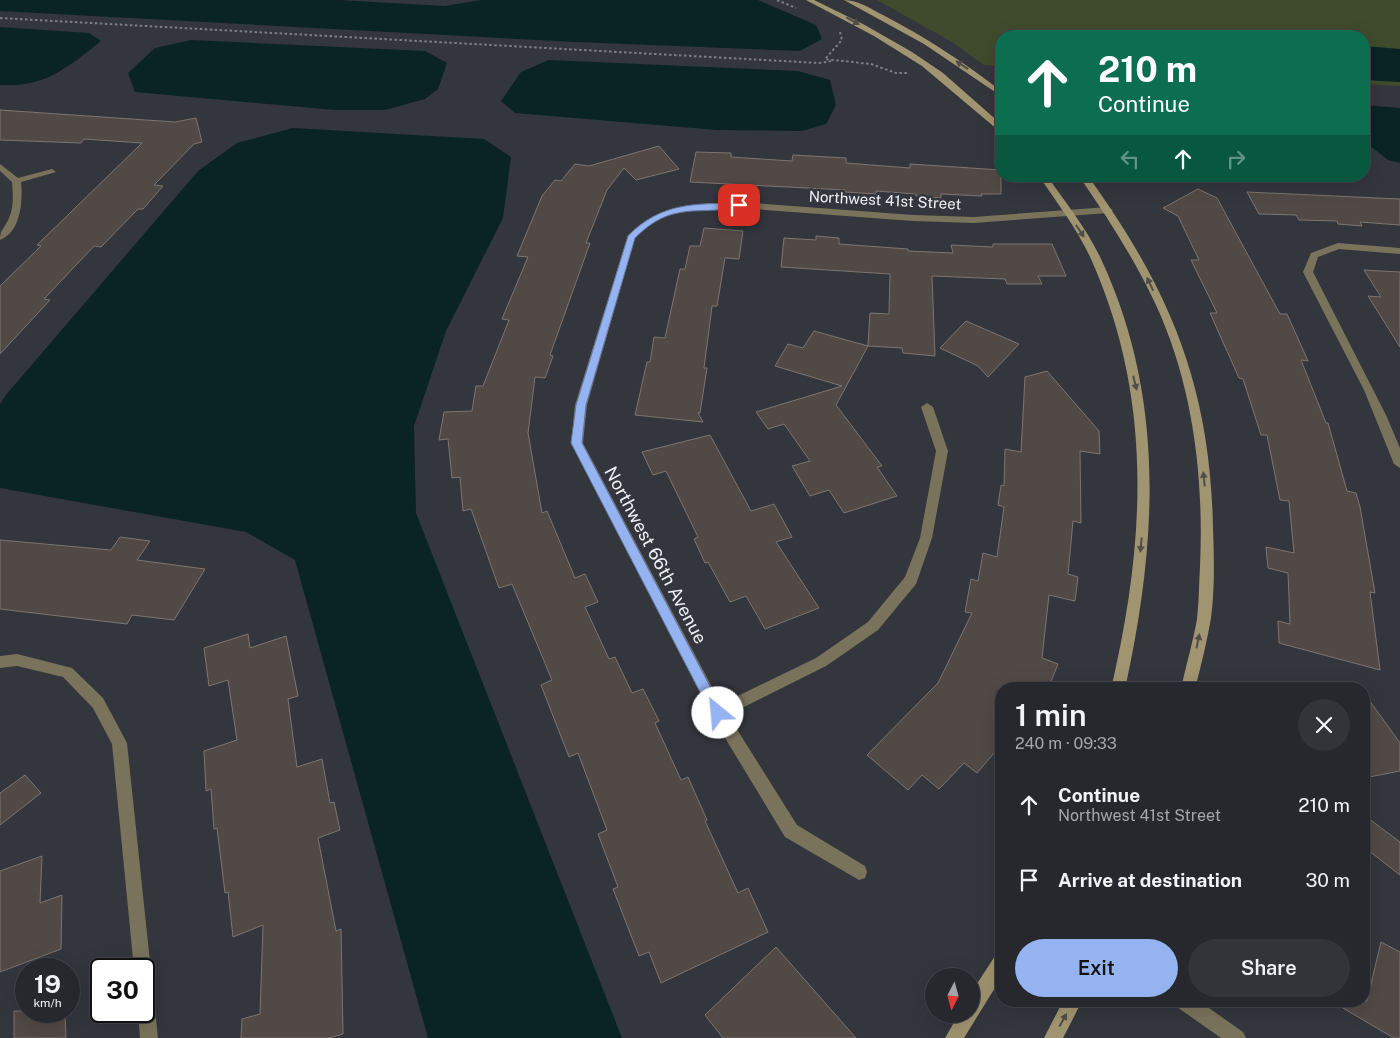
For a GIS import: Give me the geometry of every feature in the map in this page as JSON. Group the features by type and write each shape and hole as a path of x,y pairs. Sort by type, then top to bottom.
{"street":[{"path":"809,0 844,16 893,44 939,75 995,123"},
{"path":"847,0 894,22 928,42 969,69 995,89"},
{"path":"0,168 16,181 19,200 15,215 7,231 0,237"},
{"path":"16,181 52,172"},
{"path":"1047,182 1096,259 1116,309 1139,397 1146,501 1133,619 1120,682"},
{"path":"1087,182 1108,210 1141,265 1171,329 1190,387 1201,442 1208,512 1205,608 1189,682"},
{"name":"Northwest 41st Street","path":"662,214 695,207 739,205 913,218 974,220 1108,210"},
{"name":"Northwest 66th Avenue","path":"662,214 645,224 631,237 581,405 577,443 718,713 791,831 859,872"},
{"path":"1400,251 1338,246 1314,255 1308,272 1360,373 1393,443 1400,464"},
{"path":"718,713 821,662 851,642 873,626 911,580 926,538 942,450 927,407"},
{"path":"0,662 17,660 66,672 98,703 119,743 142,958"},
{"path":"980,996 995,972"},
{"path":"1053,1038 1070,1007"},
{"path":"1192,1007 1237,1038"},
{"path":"148,1023 149,1038"},
{"path":"954,1038 963,1023"}],"path":[{"path":"777,0 796,8"},
{"path":"0,18 819,63 833,61"},
{"path":"839,29 842,40 825,59 842,63 865,63 884,68 896,75 912,73"}],"green space":[{"path":"877,0 1400,0 1400,86 1370,84 1370,30 995,30 995,66 984,65 952,42"}],"shaded area":[{"path":"0,0 339,0 445,6 481,0 758,0 816,25 822,39 800,51 575,42 0,11"},
{"path":"0,27 89,33 101,41 55,74 30,83 0,85"},
{"path":"191,40 425,51 447,63 438,89 425,99 385,110 335,110 135,92 128,73 155,48"},
{"path":"1370,46 1400,49 1400,82 1370,80"},
{"path":"549,60 798,71 830,80 836,105 826,124 802,131 717,130 515,113 501,101 521,72"},
{"path":"1370,106 1400,108 1400,163 1388,160 1370,146"},
{"path":"293,128 484,139 511,157 503,218 446,331 414,426 416,513 622,1038 428,1038 295,560 246,532 0,488 0,404 5,396 198,171 237,143"}],"building":[{"path":"0,110 175,122 196,118 202,142 194,144 154,185 163,186 143,209 138,209 101,247 94,246 44,299 50,300 0,354 0,286 41,246 37,245 142,143 84,139 81,143 0,140"},
{"path":"659,146 679,169 636,180 624,168 607,190 586,243 590,243 550,355 553,356 545,378 535,377 528,433 542,513 547,511 575,578 585,574 598,602 585,607 609,659 615,657 632,693 643,689 659,721 655,723 681,780 688,777 707,820 705,821 738,893 748,888 768,932 661,983 649,952 639,956 613,889 618,887 598,834 607,830 578,753 569,757 541,685 552,680 512,584 499,588 471,509 463,511 460,477 452,478 448,439 439,440 444,412 472,411 476,386 483,386 509,320 502,319 528,257 517,256 542,196 555,180 561,181 575,164 589,166"},
{"path":"696,152 731,153 731,157 792,161 793,155 846,158 846,163 910,168 910,164 995,170 995,182 1001,182 1001,194 981,194 982,196 941,194 941,198 876,191 876,194 845,192 845,190 690,182"},
{"path":"1198,189 1217,198 1280,314 1287,314 1308,361 1301,360 1326,423 1328,423 1347,491 1356,493 1360,507 1375,593 1370,592 1380,670 1279,643 1278,621 1290,624 1288,573 1268,568 1266,547 1294,553 1289,501 1280,500 1267,435 1261,435 1243,379 1239,378 1210,313 1217,313 1191,260 1199,260 1178,216 1163,208"},
{"path":"1247,192 1400,199 1400,225 1360,222 1362,226 1338,224 1337,221 1299,220 1296,215 1259,214"},
{"path":"704,228 743,231 739,259 725,258 717,306 712,306 704,368 707,368 700,413 698,413 703,422 635,415 647,362 650,362 654,337 665,338 680,269 685,269 690,246 700,246"},
{"path":"816,236 839,238 839,244 908,249 908,251 953,253 951,245 993,247 993,244 1052,244 1066,276 1038,276 1042,284 1007,284 1005,279 932,276 935,356 903,353 902,348 868,346 870,313 889,314 890,274 781,267 784,238 816,240"},
{"path":"1364,270 1400,272 1400,347 1368,296 1381,297"},
{"path":"966,321 1019,344 988,377 978,366 940,348"},
{"path":"814,331 868,346 836,405 882,466 877,467 897,496 844,513 829,490 810,496 792,466 810,461 784,424 768,429 756,412 842,386 775,366 788,344 803,348"},
{"path":"1047,371 1099,431 1100,454 1080,451 1081,523 1073,521 1068,574 1078,577 1075,601 1049,595 1042,658 1058,664 1051,682 995,682 995,752 977,773 964,763 939,789 922,775 908,790 867,755 938,683 972,613 965,612 971,579 978,581 983,553 997,557 1004,507 998,505 1001,485 1004,486 1005,449 1021,452 1025,377"},
{"path":"710,435 751,511 774,504 792,537 776,542 819,608 765,629 746,596 730,602 708,562 705,563 694,539 698,537 666,471 653,475 642,452"},
{"path":"120,537 150,541 137,560 205,569 174,620 132,615 127,624 0,609 0,540 111,550"},
{"path":"248,634 250,648 286,636 298,696 288,699 297,767 322,759 330,803 334,802 340,830 318,838 336,931 341,929 343,1034 329,1038 241,1038 242,1019 260,1014 263,925 233,937 228,892 225,893 217,828 214,829 211,789 206,791 204,751 237,740 228,680 209,686 204,648"},
{"path":"1370,701 1400,743 1400,771 1370,777"},
{"path":"25,775 41,793 0,825 0,793"},
{"path":"1370,820 1400,842 1400,875 1370,852"},
{"path":"42,856 40,903 62,895 61,949 37,958 15,958 15,966 0,972 0,871"},
{"path":"1381,942 1400,952 1400,1038 1394,1038 1341,1007 1370,1007 1370,988"},
{"path":"776,947 856,1038 723,1038 705,1015"},
{"path":"14,1011 15,1023 65,1023 66,1038 14,1038"}],"route":[{"path":"718,713 577,443 581,405 631,237 645,224 662,214 695,207 739,205"}]}
